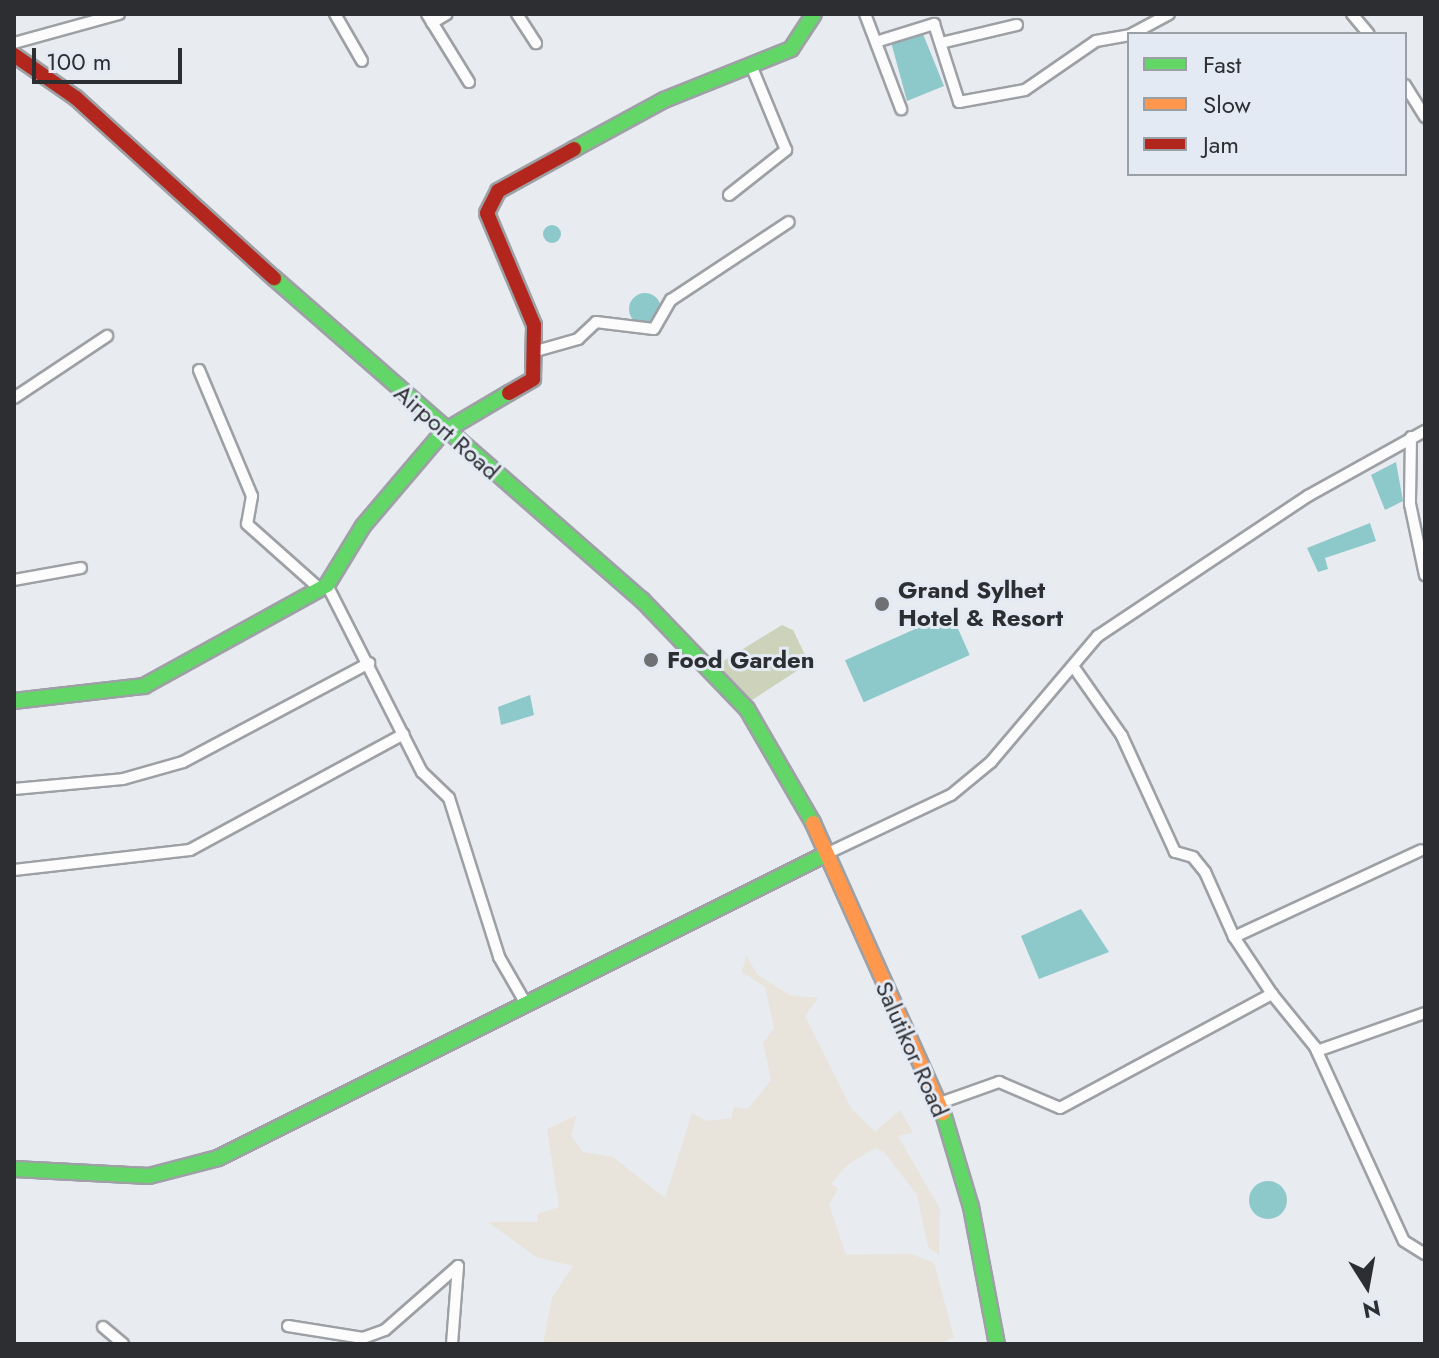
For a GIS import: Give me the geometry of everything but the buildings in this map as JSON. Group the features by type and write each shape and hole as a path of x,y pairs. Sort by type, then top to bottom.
{"street":[{"path":"14,43 119,14"},
{"path":"335,14 362,61"},
{"path":"447,14 430,19 469,82"},
{"path":"517,14 536,43"},
{"path":"14,701 144,686 324,587 363,526 443,432 533,379 536,351 525,295 493,240 487,213 498,191 664,100 753,70 791,49 814,14"},
{"path":"865,14 879,41 901,109"},
{"path":"1135,32 1169,14"},
{"path":"1352,14 1367,32"},
{"path":"879,41 934,24 945,42 959,102 1025,90 1096,41 1127,35"},
{"path":"945,42 1017,25"},
{"name":"Airport Road","path":"14,55 140,154 443,432 642,600 747,709 774,745 826,854"},
{"path":"729,195 786,150 753,70"},
{"path":"1407,88 1425,117"},
{"path":"536,351 578,339 596,322 654,329 671,300 789,222"},
{"path":"14,398 107,336"},
{"path":"199,370 252,496 247,524 324,587 369,663 422,772 449,798 499,957 526,1004"},
{"path":"14,1169 149,1176 218,1158 826,854 951,795 991,762 1098,636 1182,579 1425,431"},
{"path":"1411,437 1410,504 1425,575"},
{"path":"14,580 81,568"},
{"path":"14,789 123,779 183,762 369,663"},
{"path":"1073,666 1122,736 1175,852 1193,857 1205,872 1234,937 1272,994 1317,1051 1404,1241 1425,1254"},
{"path":"14,870 190,850 404,734"},
{"path":"1234,937 1421,850"},
{"name":"Salutikor Road","path":"826,854 940,1103 971,1207 997,1344"},
{"path":"940,1103 999,1082 1060,1108 1272,994"},
{"path":"1317,1051 1425,1013"},
{"path":"288,1326 363,1338 385,1330 458,1266 452,1344"},
{"path":"103,1327 123,1344"}],"shaded area":[{"path":"746,955 757,974 789,995 818,998 805,1016 851,1108 875,1132 900,1110 913,1133 898,1136 940,1209 939,1255 928,1247 917,1195 884,1152 875,1148 847,1165 831,1184 838,1188 829,1205 846,1255 912,1254 934,1263 954,1337 942,1344 543,1344 552,1298 573,1266 536,1257 488,1222 538,1222 537,1214 559,1207 547,1129 577,1115 571,1135 583,1152 613,1157 665,1198 692,1113 707,1121 731,1118 734,1107 748,1109 771,1080 763,1043 774,1028 765,987 742,972"}],"green space":[{"path":"782,625 793,630 809,663 749,702 721,673 722,662"}],"water":[{"path":"923,34 944,86 907,101 891,42"},
{"path":"548,225 556,225 561,234 559,241 548,243 543,238 543,230"},
{"path":"645,293 656,298 661,309 656,320 645,325 634,320 629,309 634,298"},
{"path":"1396,462 1403,501 1385,510 1371,475"},
{"path":"1370,523 1376,541 1325,558 1328,569 1318,572 1307,548"},
{"path":"951,613 970,655 864,702 845,660"},
{"path":"530,695 534,715 501,725 498,707"},
{"path":"1081,909 1109,952 1039,979 1021,936"},
{"path":"1268,1181 1281,1187 1287,1200 1281,1213 1268,1219 1255,1213 1249,1200 1255,1187"}],"traffic: fast":[{"path":"574,149 664,100 791,49 814,14"},
{"path":"274,278 642,600 747,709 813,823"},
{"path":"14,701 144,686 327,585 363,526 443,432 509,393"},
{"path":"14,1169 149,1176 218,1158 826,854"},
{"path":"943,1113 971,1207 997,1344"}],"traffic: slow":[{"path":"813,823 943,1113"}],"traffic: jam":[{"path":"14,55 76,98 274,278"},
{"path":"509,393 533,379 534,325 487,213 498,191 574,149"}],"place":[{"name":"Grand Sylhet Hotel & Resort","path":"882,604"},
{"name":"Food Garden","path":"651,660"}]}
